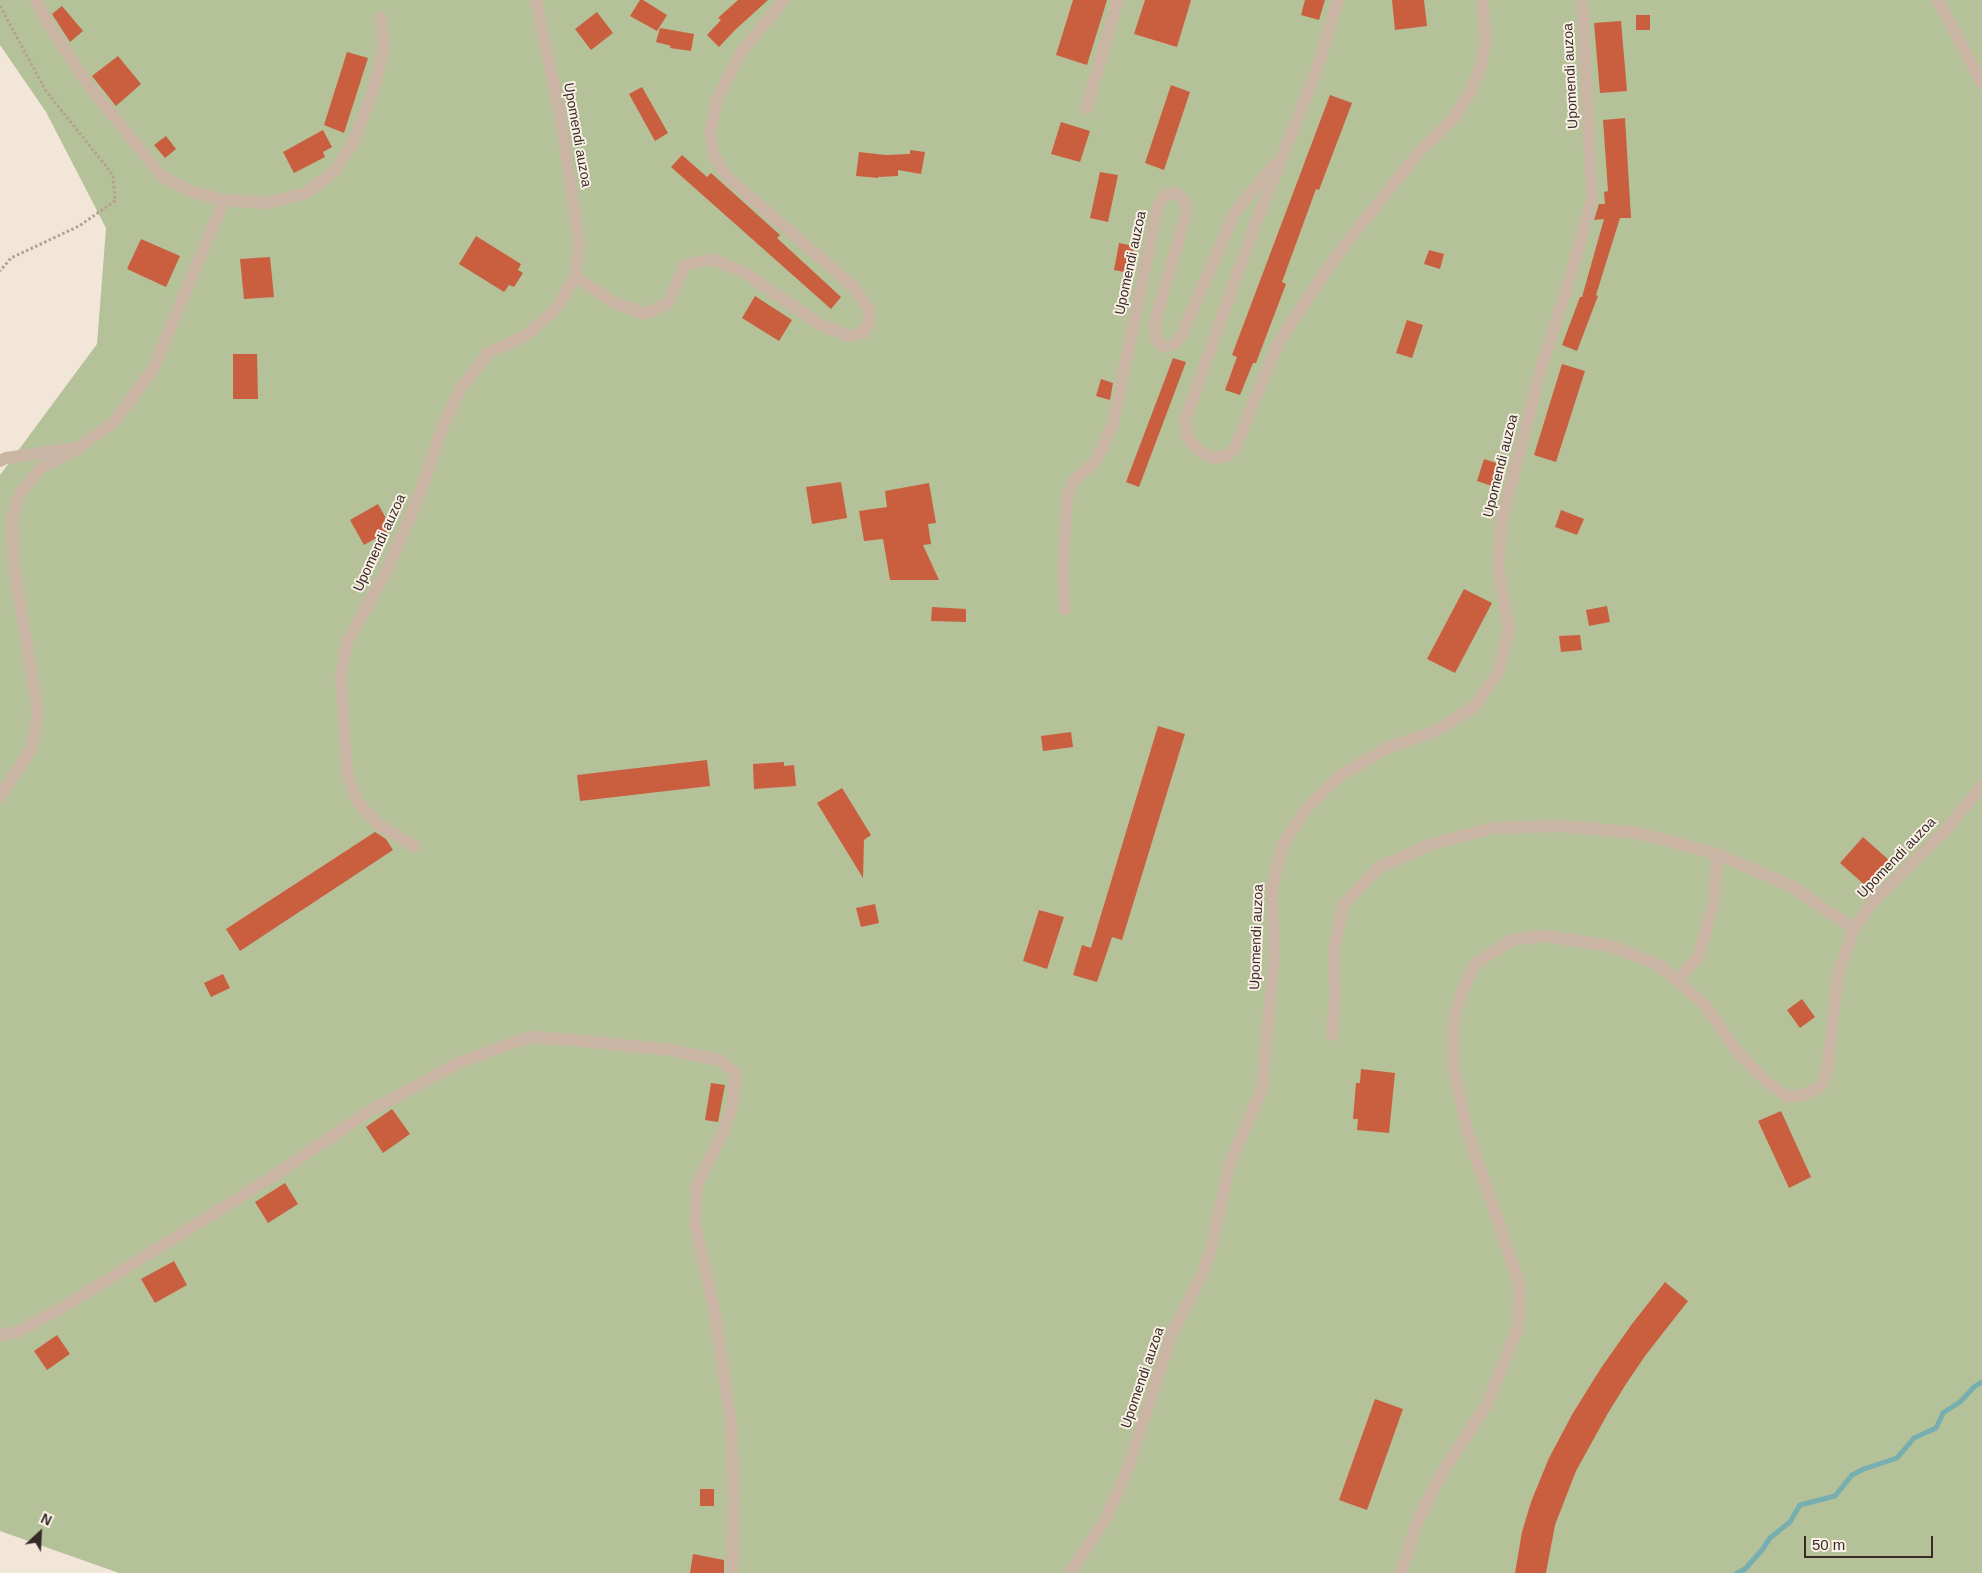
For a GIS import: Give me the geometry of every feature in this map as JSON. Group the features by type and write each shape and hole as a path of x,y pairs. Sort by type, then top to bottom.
{"lane":[{"path":"36,0 48,24 89,86 162,176 192,192 224,200 266,203 306,193 333,173 353,143 374,88 384,45 381,18"},
{"name":"Upomendi auzoa","path":"414,846 379,825 358,803 347,773 342,676 347,642 387,570 419,496 443,426 461,388 488,353 525,336 557,308 574,276 579,243 562,120 536,0"},
{"path":"574,276 613,302 644,314 668,303 685,265 712,259 744,272 820,324 850,336 863,333 869,322 869,310 854,287 727,177 714,156 710,134 717,99 742,51 784,0"},
{"path":"1086,109 1118,0"},
{"name":"Upomendi auzoa","path":"1338,0 1317,69 1256,225 1185,420 1188,439 1200,451 1213,458 1226,456 1234,450 1278,343 1315,286 1344,246 1419,152 1454,118 1468,96 1480,70 1486,40 1482,0"},
{"name":"Upomendi auzoa","path":"1070,1573 1105,1520 1126,1474 1171,1336 1203,1273 1212,1246 1230,1164 1262,1089 1274,959 1272,886 1284,843 1306,809 1340,776 1389,748 1436,732 1474,707 1500,671 1509,629 1498,567 1502,519 1540,372 1572,272 1592,198 1582,0"},
{"path":"1938,0 1982,83"},
{"name":"Upomendi auzoa","path":"1065,609 1063,571 1067,497 1075,479 1096,461 1113,424 1158,206 1166,194 1176,194 1186,203 1186,214 1155,321 1156,340 1165,347 1175,344 1182,334 1235,212 1283,155"},
{"path":"0,797 31,749 38,713 14,566 12,519 20,493 42,468 78,448 114,422 153,369 224,200"},
{"path":"0,461 6,458 78,448"},
{"name":"Upomendi auzoa","path":"1401,1573 1418,1520 1443,1471 1487,1404 1518,1328 1520,1286 1467,1130 1453,1064 1454,1019 1461,994 1475,964 1512,940 1544,936 1611,946 1659,965 1677,979 1704,1004 1736,1050 1766,1081 1787,1096 1807,1094 1821,1086 1827,1072 1838,975 1854,929 1874,900 1944,832 1982,786"},
{"path":"1332,1035 1335,997 1334,950 1343,905 1378,868 1429,845 1492,828 1562,826 1637,833 1717,854 1791,886 1854,929"},
{"path":"1677,979 1698,958 1714,901 1717,854"},
{"path":"0,1335 15,1333 62,1308 269,1179 368,1112 460,1062 530,1037 670,1050 720,1060 735,1073 733,1103 698,1185 695,1224 715,1314 731,1424 734,1497 732,1573"}],"path":[{"path":"0,6 46,91 113,174 115,201 79,226 11,258 0,271"}],"green space":[{"path":"0,0 1982,0 1982,1573 119,1573 0,1531 0,475 97,344 106,228 46,112 0,45"}],"building":[{"path":"640,0 667,15 657,31 630,16"},
{"path":"738,0 768,0 719,47 707,35 721,20 718,18"},
{"path":"1073,0 1107,0 1087,65 1056,55"},
{"path":"1145,0 1191,0 1177,47 1134,34"},
{"path":"1305,0 1325,0 1319,20 1301,15"},
{"path":"1392,0 1424,0 1427,26 1395,30"},
{"path":"62,6 83,31 70,42 52,14"},
{"path":"597,12 613,33 591,50 575,29"},
{"path":"1636,15 1650,15 1650,30 1636,30"},
{"path":"1621,21 1627,91 1600,93 1594,23"},
{"path":"660,28 694,34 691,51 670,48 671,46 656,42"},
{"path":"347,52 368,58 344,133 324,125"},
{"path":"118,56 141,84 116,106 92,76"},
{"path":"1171,85 1190,92 1164,170 1145,163"},
{"path":"642,87 668,133 655,141 629,94"},
{"path":"1330,95 1352,103 1319,190 1316,189 1282,282 1286,284 1256,363 1253,363 1240,395 1225,390 1237,357 1232,355"},
{"path":"1625,118 1631,218 1620,218 1596,295 1598,296 1577,351 1562,345 1580,297 1582,297 1604,219 1594,220 1599,204 1605,204 1604,192 1608,191 1603,120"},
{"path":"1061,122 1090,131 1080,162 1051,154"},
{"path":"323,130 332,147 323,152 325,157 294,173 283,152"},
{"path":"166,136 176,149 165,158 154,145"},
{"path":"910,150 925,152 921,174 898,170 898,176 878,178 856,176 859,152 886,155 910,154"},
{"path":"682,155 707,177 711,173 780,235 777,238 841,297 831,309 671,167"},
{"path":"1100,172 1118,175 1108,222 1090,218"},
{"path":"476,236 521,264 518,270 523,273 514,287 509,285 504,292 459,264"},
{"path":"141,239 180,256 166,287 127,269"},
{"path":"1119,243 1134,246 1129,273 1114,270"},
{"path":"1429,250 1444,254 1440,269 1424,264"},
{"path":"270,257 274,297 244,299 240,259"},
{"path":"755,296 792,320 779,341 742,318"},
{"path":"1407,320 1423,325 1412,358 1396,353"},
{"path":"233,354 257,354 258,399 233,399"},
{"path":"1173,358 1186,362 1139,487 1126,482"},
{"path":"1562,364 1585,371 1556,462 1534,455"},
{"path":"1101,379 1113,383 1110,400 1096,396"},
{"path":"1484,459 1503,465 1495,487 1477,481"},
{"path":"841,482 847,518 812,524 806,487"},
{"path":"929,483 936,523 928,524 931,544 923,545 939,580 890,580 883,539 864,541 859,511 887,507 885,491"},
{"path":"378,504 392,529 364,545 350,520"},
{"path":"1561,510 1584,519 1577,535 1555,527"},
{"path":"1464,589 1492,603 1455,673 1427,659"},
{"path":"1607,606 1610,622 1589,626 1586,610"},
{"path":"932,607 966,609 966,622 931,621"},
{"path":"1580,635 1582,650 1561,652 1559,636"},
{"path":"1158,726 1185,734 1122,940 1112,937 1097,982 1073,975 1082,945 1091,948"},
{"path":"1071,732 1073,747 1043,751 1041,736"},
{"path":"707,760 710,786 580,801 577,775"},
{"path":"784,762 784,766 794,765 796,786 754,789 753,764"},
{"path":"842,788 871,835 864,840 863,878 817,803"},
{"path":"375,832 386,839 393,850 240,951 226,929"},
{"path":"1863,837 1890,861 1867,887 1840,863"},
{"path":"875,904 879,923 861,927 856,908"},
{"path":"1039,910 1064,917 1047,969 1023,961"},
{"path":"223,974 230,988 211,997 204,983"},
{"path":"1802,999 1815,1017 1800,1028 1787,1010"},
{"path":"1361,1069 1395,1073 1389,1133 1357,1130 1358,1119 1353,1119 1356,1083 1360,1083"},
{"path":"711,1083 725,1085 718,1122 705,1120"},
{"path":"392,1109 410,1134 383,1153 366,1127"},
{"path":"1781,1111 1811,1177 1789,1188 1758,1121"},
{"path":"285,1183 298,1204 268,1223 255,1202"},
{"path":"174,1261 187,1285 155,1303 141,1279"},
{"path":"1665,1282 1688,1301 1645,1356 1626,1384 1576,1471 1555,1525 1546,1573 1515,1573 1522,1532 1531,1502 1549,1458 1573,1413 1601,1368"},
{"path":"57,1335 70,1354 47,1370 34,1351"},
{"path":"1375,1399 1403,1409 1367,1510 1339,1500"},
{"path":"700,1489 714,1489 714,1506 700,1506"},
{"path":"693,1554 724,1560 724,1573 690,1573"}],"waterway":[{"path":"1737,1573 1745,1569 1770,1538 1790,1522 1800,1505 1835,1496 1852,1475 1897,1458 1914,1438 1936,1428 1943,1413 1960,1402 1974,1387 1982,1382"}]}
